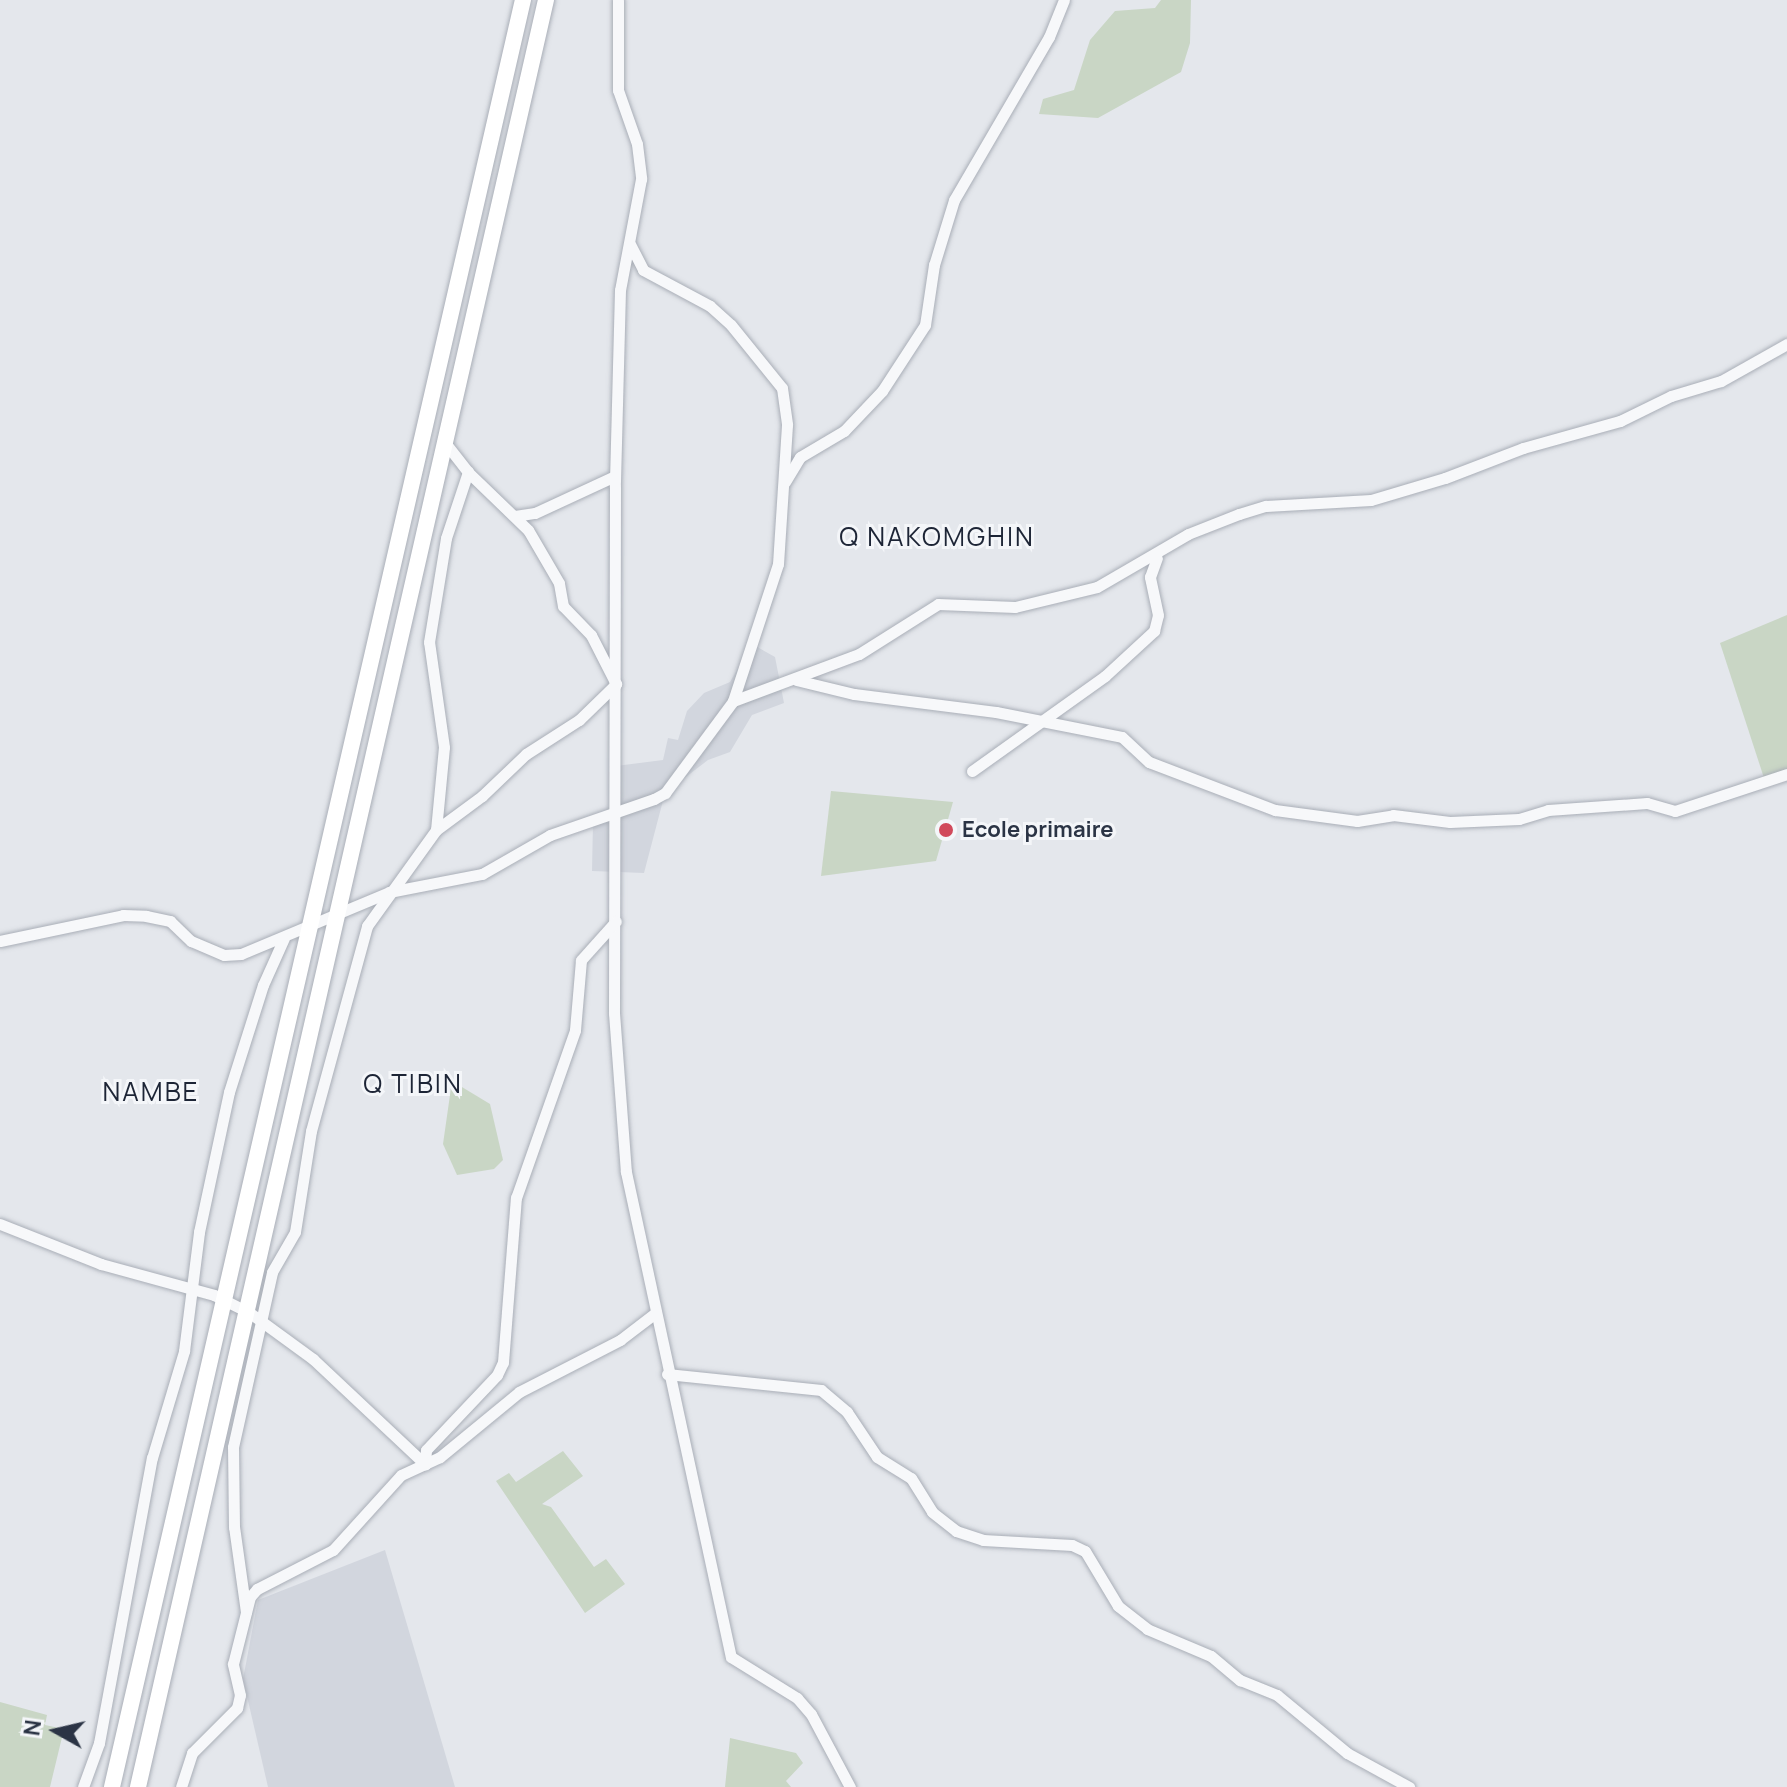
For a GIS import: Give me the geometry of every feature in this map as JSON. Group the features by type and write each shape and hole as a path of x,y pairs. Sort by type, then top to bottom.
{"highway":[{"path":"112,1787 523,0"},
{"path":"138,1787 255,1316 342,908 546,0"}],"street":[{"path":"618,0 618,90 637,144 641,179 618,322 615,476 617,918 614,1013 626,1172 654,1314 731,1657 775,1680 804,1706 850,1787"},
{"path":"785,482 800,457 844,431 882,391 925,325 934,265 954,200 1049,37 1064,0"},
{"path":"0,941 123,915 170,921 191,941 224,955 241,954 284,938 342,908 389,892 482,874 540,839 617,814 665,793 733,701 778,564 785,482 782,388 770,367 710,306 643,270 629,243"},
{"path":"733,701 859,654 938,604 1015,607 1097,587 1160,554 1188,534 1239,514 1266,506 1371,500 1620,421 1671,396 1721,381 1787,344"},
{"path":"446,444 468,472 515,516 559,583 563,606 591,635 616,684"},
{"path":"436,830 444,747 429,642 446,538 468,472"},
{"path":"515,516 535,513 615,476"},
{"path":"972,771 1105,676 1154,631 1159,622 1150,577 1160,554"},
{"path":"796,680 854,694 1044,720 1122,737 1149,762 1275,810 1357,821 1393,815 1450,822 1519,819 1548,810 1647,803 1675,811 1787,774"},
{"path":"246,1612 234,1527 233,1447 255,1316 272,1272 295,1232 311,1131 342,1005 367,926 436,830 526,754 579,720 616,684"},
{"path":"425,1464 426,1450 497,1375 503,1362 516,1198 575,1030 581,960 609,934 617,918"},
{"path":"83,1787 99,1743 152,1458 184,1351 199,1232 229,1092 263,985 284,938"},
{"path":"0,1224 89,1259 224,1299 255,1316 313,1359 425,1464"},
{"path":"181,1787 192,1753 237,1708 240,1695 233,1664 246,1612 257,1589 333,1550 376,1497 425,1464 519,1392 620,1340 654,1314"},
{"path":"667,1374 821,1390 847,1412 877,1457 911,1478 932,1512 956,1531 983,1540 1072,1545 1085,1551 1118,1606 1147,1629 1211,1656 1240,1680 1277,1695 1347,1753 1409,1787"}],"shaded area":[{"path":"752,644 775,657 784,703 752,715 730,752 708,760 665,793 644,873 592,871 593,822 617,813 616,766 663,760 668,738 678,740 687,711 704,693 730,682"},
{"path":"385,1550 455,1787 268,1787 243,1679 258,1600"}],"green space":[{"path":"1161,0 1191,0 1190,43 1181,72 1098,118 1039,114 1043,99 1074,90 1090,40 1115,11 1155,8"},
{"path":"1787,615 1787,771 1764,778 1720,643"},
{"path":"831,791 953,802 936,861 821,876"},
{"path":"452,1081 490,1104 503,1160 494,1169 457,1175 443,1144"},
{"path":"563,1451 583,1476 542,1504 551,1507 594,1567 606,1559 625,1584 585,1613 496,1481 509,1473 516,1482"},
{"path":"0,1702 47,1715 45,1725 64,1729 50,1787 0,1787"},
{"path":"730,1738 796,1753 803,1763 786,1781 791,1787 725,1787"}],"place":[{"name":"Ecole primaire","path":"946,830"}],"district":[{"name":"Q NAKOMGHIN","path":"937,537"},
{"name":"Q TIBIN","path":"413,1084"},
{"name":"NAMBE","path":"151,1092"}]}
